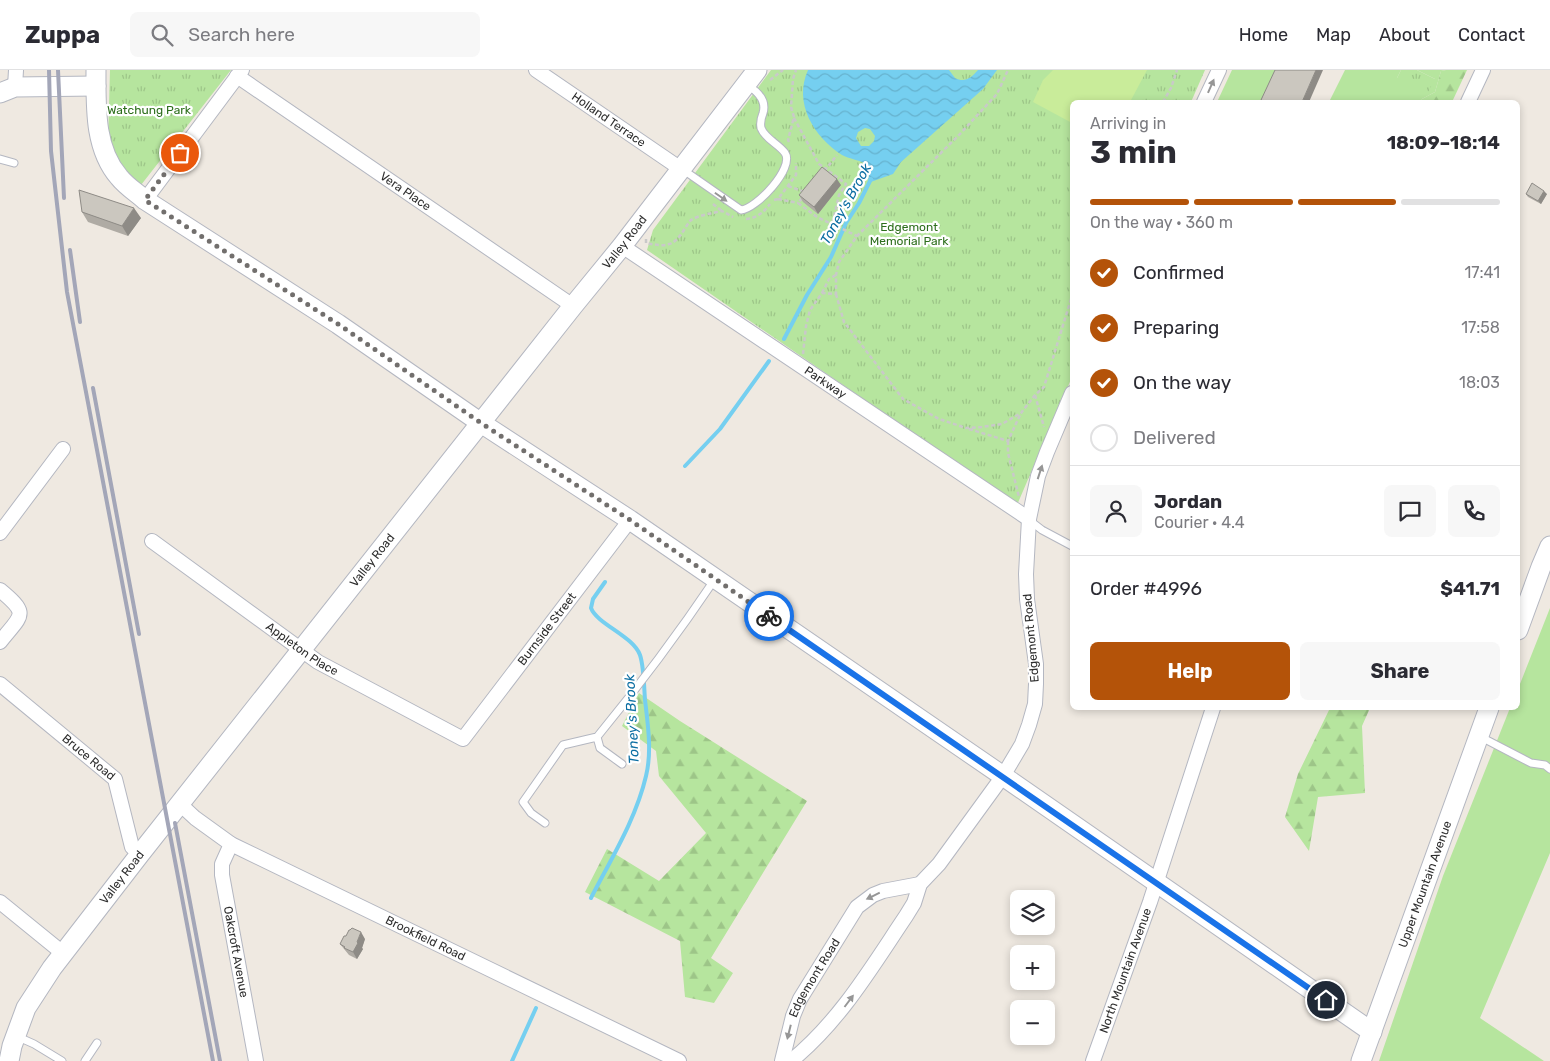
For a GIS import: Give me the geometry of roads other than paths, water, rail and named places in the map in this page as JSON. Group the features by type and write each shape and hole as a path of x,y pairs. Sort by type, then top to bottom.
{"main road":[{"name":"Valley Road","path":"10,1061 20,1021 45,978 140,854 622,246 752,77"},
{"path":"10,83 96,78 98,126 101,145 119,178 145,200 338,324 481,423 630,520 1372,1032"},
{"path":"1520,624 1540,567 1550,546"},
{"name":"Upper Mountain Avenue","path":"1362,1061 1488,710"}],"street":[{"name":"Holland Terrace","path":"536,70 681,169"},
{"path":"1205,100 1219,70"},
{"path":"1469,100 1483,70"},
{"path":"145,200 240,73"},
{"name":"Vera Place","path":"240,73 573,306"},
{"name":"Parkway","path":"622,246 1029,519"},
{"name":"Edgemont Road","path":"791,1061 810,1045 836,1017 852,996 914,903 920,884 939,864 1003,776 1022,744 1035,704 1036,664 1030,625 1026,574 1029,519 1038,476 1070,398"},
{"path":"0,533 63,450"},
{"name":"Burnside Street","path":"463,740 630,520"},
{"name":"Appleton Place","path":"152,541 318,662 463,740"},
{"path":"0,590 17,605 20,612 18,618 0,642"},
{"name":"Bruce Road","path":"0,684 116,779 132,847 140,854"},
{"name":"North Mountain Avenue","path":"1093,1061 1156,882 1213,710"},
{"name":"Brookfield Road","path":"180,804 195,818 231,844 679,1061"},
{"name":"Oakcroft Avenue","path":"231,844 222,864 222,875 256,1061"},
{"name":"Edgemont Road","path":"782,1061 792,1016 857,907 878,893 920,884"},
{"path":"0,902 64,954"}],"lane":[{"path":"681,169 741,210 747,210 760,200 783,172 787,163 785,153 764,132 761,126 764,107 763,100 757,91 752,77"},
{"path":"0,159 14,164"},
{"path":"1029,519 1042,530 1070,545"},
{"path":"545,823 531,813 522,802 563,745 598,736 640,684 715,579"},
{"path":"598,736 600,748 622,764"},
{"path":"1479,736 1531,763 1545,765 1550,770"},
{"path":"15,1036 34,1044 62,1061"},
{"path":"85,1061 97,1043"}],"water":[{"path":"808,70 949,70 955,78 965,80 978,70 997,70 983,89 901,162 893,174 868,183 869,171 867,165 842,155 832,148 815,129 805,107 803,95 804,82","holes":["865,128 870,129 875,136 874,141 869,146 861,146 856,138 858,132"]}],"waterway":[{"name":"Toney's Brook","path":"784,339 807,295 831,257 846,223 871,179"},
{"name":"Toney's Brook","path":"685,466 720,429 769,361"},
{"name":"Toney's Brook","path":"591,898 636,808 642,792 649,758 643,671 640,655 630,642 600,619 591,608 593,599 605,582"},
{"name":"Toney's Brook","path":"512,1061 536,1008"}],"railway":[{"path":"49,70 51,151 67,292 213,1061"},
{"path":"58,70 64,198"},
{"path":"70,250 80,322"},
{"path":"93,388 139,634"},
{"path":"175,823 220,1061"}],"park label":[{"name":"Watchung Park","path":"149,110"},
{"name":"Edgemont Memorial Park","path":"909,234"}]}
